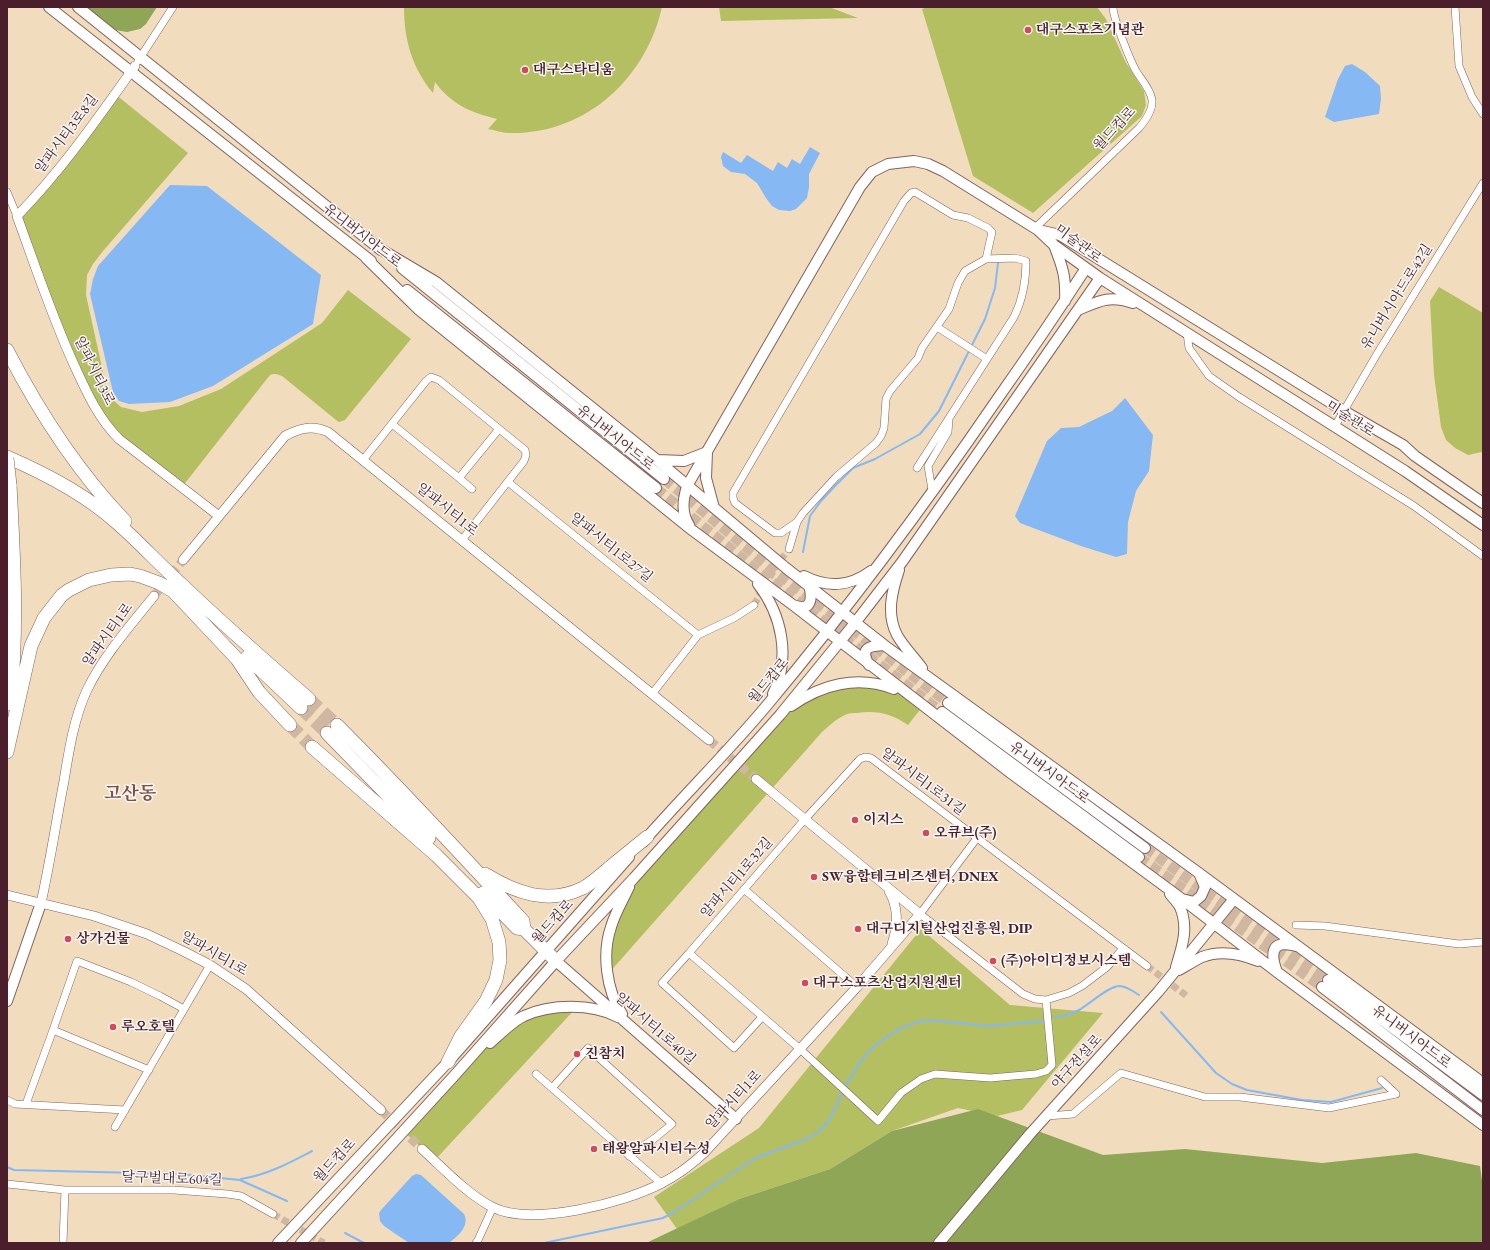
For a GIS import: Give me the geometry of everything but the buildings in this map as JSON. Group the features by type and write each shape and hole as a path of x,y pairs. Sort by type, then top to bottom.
{"highway":[{"path":"7,350 29,393 48,423 86,475 178,586"},
{"path":"7,726 12,682 15,580 10,485 7,458 27,466 85,498 109,516 212,622 260,692 290,725"},
{"path":"7,465 44,482 112,527 178,586"},
{"path":"7,752 31,646 44,618 62,595 89,580 118,574 140,576 159,583 178,586"},
{"path":"212,622 248,646 305,703"},
{"path":"524,929 523,921 384,772 332,729 517,928 524,929 556,961"},
{"path":"312,747 436,855 479,898 492,919 499,942 500,960 498,974 486,1001 461,1036 448,1062"},
{"path":"470,864 507,887 518,892 532,895 560,895 583,888 647,837"}],"main road":[{"name":"유니버시아드로","path":"49,7 136,65 377,247 664,479"},
{"name":"유니버시아드로","path":"78,7 136,65 366,258 656,488"},
{"path":"692,530 684,517 683,499 687,486 860,187 872,172 888,164 899,162 914,161 928,164 943,171 1036,229"},
{"name":"미술관로","path":"1036,229 1054,246 1100,278 1405,471 1483,525"},
{"name":"미술관로","path":"1036,229 1060,235 1344,411 1403,445 1415,456 1483,503"},
{"path":"1054,246 1064,273 1065,302"},
{"path":"377,247 436,282 657,460 786,568 884,645 1199,873 1483,1083"},
{"path":"366,258 418,309 692,530 793,605 839,642 1016,777 1182,899 1277,972 1483,1125"},
{"name":"월드컵로","path":"278,1243 448,1062 647,837 767,706 842,613 931,494 1065,302 1086,268"},
{"path":"928,676 900,639 892,624 892,590 902,562 1100,278"},
{"path":"1078,310 1101,300 1120,299 1141,306 1167,320"},
{"path":"657,460 675,462 684,461 707,452"},
{"path":"707,452 706,478 714,508"},
{"name":"월드컵로","path":"301,1243 467,1062 556,961 634,878 780,715 855,623 902,562"},
{"path":"786,568 817,582 832,584 854,581 878,566"},
{"path":"750,574 772,605 778,618 781,640 781,669 774,691 767,706"},
{"path":"793,605 802,608 807,607 811,602 809,586"},
{"path":"869,665 865,658 866,649 870,646 884,645"},
{"path":"780,715 810,694 846,682 860,681 882,684 898,690 914,699"},
{"name":"유니버시아드로","path":"1139,857 945,707 1145,848"},
{"path":"1182,899 1194,902 1201,896 1205,887 1199,873"},
{"path":"627,1022 618,1008 610,986 606,948 611,927 634,878"},
{"path":"1162,885 1180,906 1185,926 1183,943 1174,973"},
{"name":"야구전설로","path":"939,1243 1030,1134 1158,992 1234,899"},
{"name":"알파시티1로","path":"7,1001 41,903"},
{"path":"1277,972 1273,957 1276,947 1283,944 1296,946"},
{"path":"1174,973 1202,957 1222,953 1248,957 1268,964"},
{"name":"알파시티1로40길","path":"556,961 736,1118"},
{"name":"유니버시아드로","path":"1483,1095 1325,984 1483,1110"},
{"path":"467,1062 523,1016 544,1009 568,1006 587,1008 614,1015 627,1022"},
{"path":"269,1243 289,1231"}],"street":[{"path":"136,65 173,7"},
{"path":"1106,7 1113,9"},
{"path":"1455,7 1459,66 1472,97 1483,114"},
{"name":"월드컵로","path":"1036,229 1140,128 1150,112 1152,106 1151,96 1135,69 1113,9"},
{"name":"알파시티3로8길","path":"17,216 41,192 77,148 136,65"},
{"name":"유니버시아드로42길","path":"1334,426 1483,183"},
{"name":"알파시티3로","path":"7,192 57,326 99,415 119,439 219,516"},
{"path":"797,522 781,533 775,533 735,503 733,492 908,196 915,192 919,193 953,215 968,218 988,228 992,232 986,259"},
{"path":"789,549 797,522 814,499 836,477 876,443 881,436 884,428 886,399 890,391 918,358 949,309 958,283 965,271 986,259 1015,258 1026,261 1024,284 1019,306 918,468"},
{"path":"937,327 987,359"},
{"path":"1187,333 1189,348 1209,376 1239,397 1414,506 1483,556"},
{"path":"363,460 426,381 431,377 438,380 525,450 526,456 524,461 462,540"},
{"path":"931,494 932,490 928,466 948,432 949,417"},
{"path":"392,424 472,489"},
{"name":"알파시티1로","path":"183,560 284,436 298,429 309,427 319,428 328,432 709,740"},
{"path":"459,478 499,429"},
{"path":"930,483 941,480"},
{"name":"알파시티1로27길","path":"508,482 698,635"},
{"name":"알파시티1로","path":"154,596 99,669 78,712 41,903 94,916 147,934 210,965 246,989 382,1110"},
{"path":"652,694 698,635 734,618 754,605"},
{"name":"알파시티1로31길","path":"805,819 860,759 866,757 871,758 1147,966"},
{"path":"756,779 920,914 1023,994 1046,1000 1069,993 1082,986 1106,967 1123,948"},
{"name":"알파시티1로32길","path":"762,1017 734,1048 662,983 805,819"},
{"path":"920,914 977,838"},
{"path":"887,886 895,901 897,911 895,934 889,951"},
{"path":"744,889 857,987"},
{"path":"7,895 41,903"},
{"name":"알파시티1로","path":"422,1149 472,1194 493,1207 509,1213 530,1215 571,1211 628,1197 662,1184 686,1169 704,1153 857,987 920,914"},
{"path":"1296,925 1324,926 1460,944 1483,942"},
{"path":"689,953 800,1049 878,1121 901,1093 921,1079 935,1074 990,1078 1036,1074 1046,1071 1052,1065 1046,1000"},
{"path":"26,1104 54,1030 76,961 131,982 184,1009"},
{"path":"115,1127 210,965"},
{"path":"54,1030 149,1070"},
{"path":"552,1088 588,1048 672,1124 630,1156"},
{"path":"1047,1116 1074,1114 1120,1073 1205,1097 1240,1097 1329,1108 1396,1094 1381,1080"},
{"path":"536,1074 662,1184"},
{"path":"7,1100 14,1104 125,1110"},
{"name":"달구벌대로604길","path":"7,1184 65,1190 174,1190 227,1194 241,1196 273,1214"},
{"path":"62,1243 65,1190"},
{"path":"476,1243 493,1207"}],"green space":[{"path":"86,7 157,7 146,24 140,29 127,32 115,30"},
{"name":"대구스타디움","path":"404,7 662,7 654,33 642,57 627,79 608,98 587,113 563,124 537,131 504,133 488,129 497,119 478,114 455,102 441,90 435,82 433,93 420,74 411,53 404,19"},
{"path":"719,7 829,7 858,18 721,21"},
{"path":"927,7 1097,7 1106,19 1125,61 1144,91 1146,105 1142,116 1033,213 973,176 922,9"},
{"path":"115,94 188,153 103,251 87,275 86,295 105,381 111,398 121,407 142,412 179,406 221,389 322,323 348,290 411,339 345,420 339,422 336,420 282,376 276,374 270,375 182,487 119,439 79,375 17,216"},
{"path":"1439,287 1483,313 1482,452 1468,455 1455,448 1446,440 1441,427 1434,375 1430,301"},
{"path":"836,684 898,690 923,706 908,725 896,718 871,712 848,714 839,718 830,725 822,732 608,974 606,948 630,886 780,715"},
{"path":"921,929 1010,1005 1103,1013 1022,1110 997,1116 958,1108 892,1131 830,1169 739,1199 677,1229 654,1197 759,1128"},
{"path":"577,1007 435,1160 403,1131 467,1061 523,1016"},
{"path":"978,1109 1103,1155 1185,1149 1322,1163 1416,1153 1480,1166 1483,1188 1483,1243 646,1243 739,1199 830,1169 892,1131"}],"water":[{"path":"1352,64 1365,72 1380,86 1381,99 1379,114 1334,122 1325,117 1338,79 1345,66"},
{"path":"810,147 820,153 809,174 807,198 796,209 790,211 779,210 772,206 757,183 745,174 731,172 723,166 721,157 723,152 741,163 747,155 773,171 778,162 787,168 792,159 800,164"},
{"path":"170,185 207,186 321,275 313,324 213,386 170,402 129,404 119,401 113,392 90,294 93,279 98,266"},
{"path":"1125,398 1153,435 1149,471 1136,491 1128,522 1127,554 1116,557 1081,546 1020,523 1015,516 1047,441 1061,428 1079,427 1112,411"},
{"path":"416,1174 421,1175 464,1214 464,1227 449,1243 409,1243 384,1226 380,1221 379,1213 381,1210 412,1176"}],"waterway":[{"path":"803,552 810,516 821,501 837,484 853,468 875,459 920,434 939,411 985,319 995,288 998,263"},
{"path":"1055,1017 1067,1015 1079,1010 1104,992 1114,987 1124,987 1139,995"},
{"path":"1161,1012 1216,1073 1232,1084 1247,1090 1302,1100 1331,1102 1382,1088"},
{"path":"845,1087 859,1063 878,1043 894,1032 911,1024 928,1020 990,1026 1043,1021"},
{"path":"544,1243 663,1218 676,1211 755,1158 807,1139 817,1133 829,1121 843,1091"},
{"path":"241,1179 269,1172 312,1151"},
{"path":"7,1167 14,1170 180,1174 240,1180 287,1201"},
{"path":"345,1233 364,1243"}],"tunnel":[{"path":"664,479 773,570 948,703"},
{"path":"656,488 767,578 942,712"},
{"path":"754,605 776,566 789,549"},
{"path":"154,596 183,560"},
{"path":"309,699 337,725"},
{"path":"301,708 327,733"},
{"path":"290,725 312,747"},
{"path":"709,740 756,779"},
{"path":"1145,848 1328,980"},
{"path":"1139,857 1322,987"},
{"path":"1147,966 1188,997"},
{"path":"381,1110 422,1149"},
{"path":"273,1214 324,1243"}],"place":[{"name":"대구스포츠기념관","path":"1028,30"},
{"name":"대구스타디움","path":"525,70"},
{"name":"이지스","path":"855,820"},
{"name":"오큐브(주)","path":"926,833"},
{"name":"SW융합테크비즈센터, DNEX","path":"814,877"},
{"name":"대구디지털산업진흥원, DIP","path":"858,929"},
{"name":"상가건물","path":"68,939"},
{"name":"(주)아이디정보시스템","path":"993,961"},
{"name":"대구스포츠산업지원센터","path":"805,983"},
{"name":"루오호텔","path":"113,1027"},
{"name":"진참치","path":"577,1054"},
{"name":"태왕알파시티수성","path":"594,1149"}],"district":[{"name":"고산동","path":"130,794"}]}
